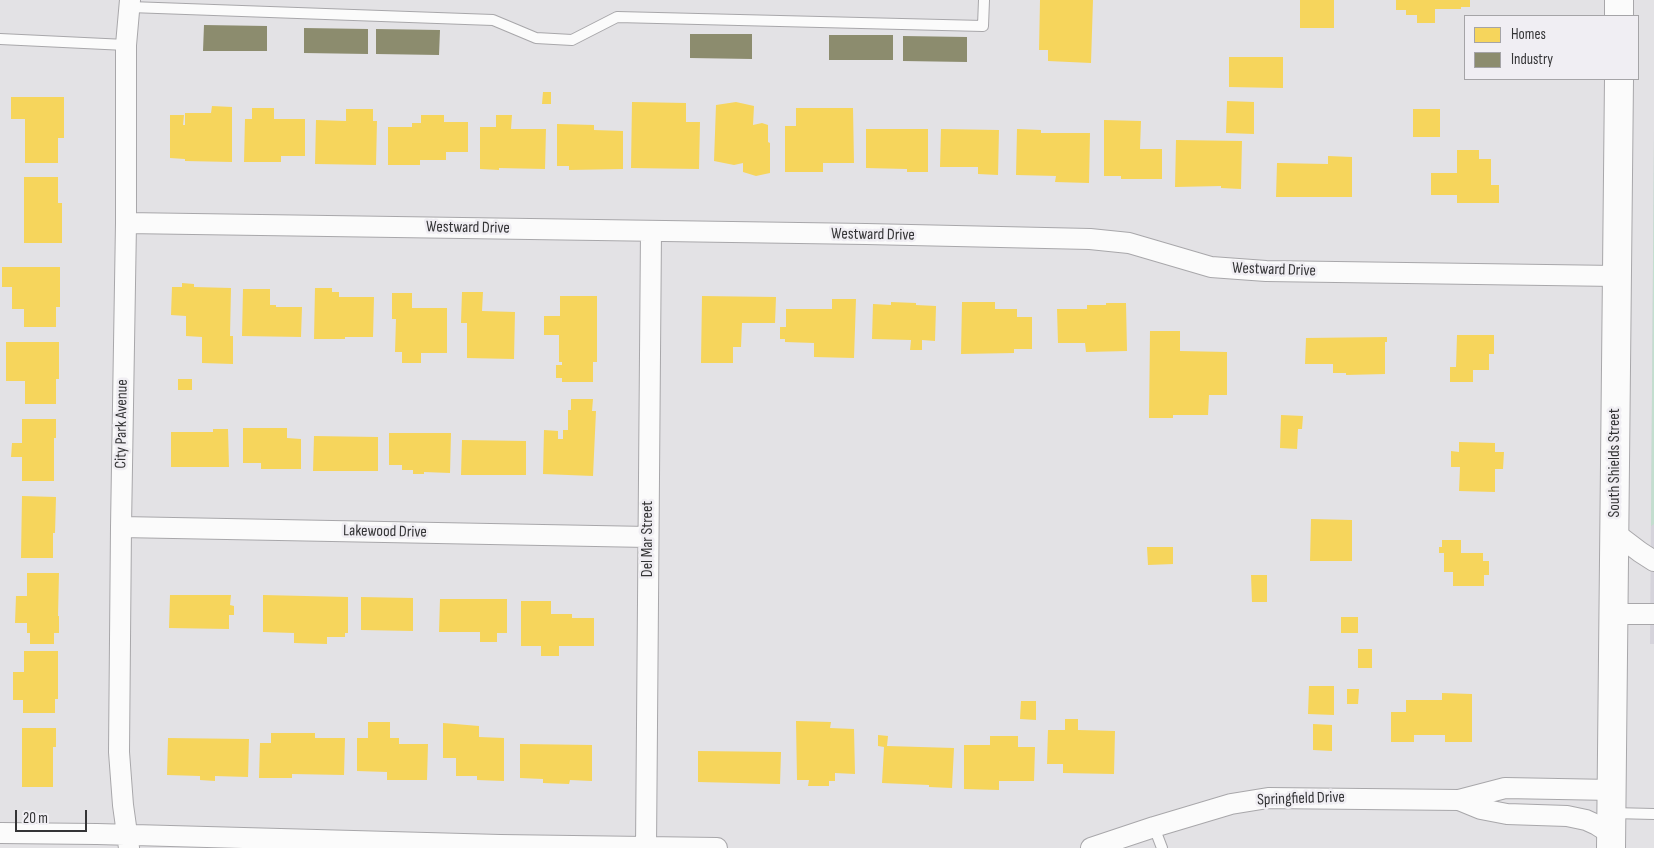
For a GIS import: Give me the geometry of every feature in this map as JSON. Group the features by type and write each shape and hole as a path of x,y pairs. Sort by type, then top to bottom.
{"main road":[{"path":"1619,0 1619,15"},
{"name":"South Shields Street","path":"1611,821 1618,80"}],"street":[{"name":"City Park Avenue","path":"129,842 123,805 120,752 121,528 126,223 126,45 130,4"},
{"name":"Westward Drive","path":"126,223 1090,240 1129,244 1211,267 1257,270 1616,276"},
{"name":"Del Mar Street","path":"646,847 651,231"},
{"name":"Lakewood Drive","path":"121,528 648,537"},
{"path":"1615,533 1654,561"},
{"path":"1613,614 1654,614"},
{"name":"Springfield Drive","path":"1091,848 1231,804 1268,798 1459,800 1505,788 1611,821"},
{"name":"Springfield Drive","path":"1459,800 1481,809 1507,814 1567,816 1586,820 1597,825 1611,821"},
{"path":"0,833 129,842 718,848"}],"lane":[{"path":"130,4 494,20 536,38 572,40 617,17 983,26 984,0"},
{"path":"0,38 126,45"},
{"path":"1611,821 1654,814"},
{"path":"1154,827 1162,848"}],"shaded area":[{"path":"1654,128 1654,644 1650,644"}],"green space":[{"path":"1654,137 1654,524 1651,526"}],"building: Homes":[{"path":"1040,0 1093,0 1091,63 1048,61 1048,50 1039,50"},
{"path":"1300,0 1334,0 1334,28 1300,28"},
{"path":"1396,0 1470,0 1470,7 1435,9 1435,23 1417,23 1417,15 1406,15 1406,10 1396,10"},
{"path":"1229,57 1283,57 1283,88 1229,87"},
{"path":"543,92 551,92 551,104 542,104"},
{"path":"11,97 64,97 64,138 58,138 58,163 25,163 25,119 11,119"},
{"path":"1227,101 1254,102 1254,134 1226,133"},
{"path":"632,102 686,103 686,122 700,122 699,169 631,168"},
{"path":"736,102 754,106 753,125 762,123 768,125 770,173 756,176 743,172 743,163 734,165 714,161 716,105"},
{"path":"212,106 232,107 232,162 185,161 185,159 170,158 170,115 184,115 183,125 185,125 185,113 211,113"},
{"path":"252,108 274,108 274,119 305,119 305,156 281,156 281,162 244,162 245,119 252,119"},
{"path":"796,108 853,108 854,163 823,163 823,172 785,172 785,126 796,126"},
{"path":"346,109 373,109 373,121 377,121 376,165 315,164 316,120 346,121"},
{"path":"1413,109 1440,109 1440,137 1413,137"},
{"path":"421,115 444,115 444,122 468,122 468,152 446,152 446,160 420,160 420,165 388,165 388,127 412,127 412,123 421,123"},
{"path":"496,115 512,115 511,129 546,129 545,169 480,169 480,127 496,127"},
{"path":"1104,120 1141,121 1140,149 1162,149 1162,179 1121,179 1121,176 1104,176"},
{"path":"557,124 594,125 594,130 623,131 623,169 569,170 569,166 557,166"},
{"path":"866,129 928,129 928,172 907,172 907,169 866,168"},
{"path":"941,129 999,130 998,175 978,174 978,167 940,167"},
{"path":"1017,129 1041,130 1041,133 1090,133 1089,183 1055,182 1056,176 1016,175"},
{"path":"1176,140 1242,141 1241,189 1221,188 1221,186 1175,187"},
{"path":"1457,150 1479,150 1479,159 1491,159 1491,185 1499,185 1499,203 1457,203 1457,195 1431,195 1431,173 1457,173"},
{"path":"1328,156 1352,157 1352,197 1276,197 1277,163 1328,164"},
{"path":"24,177 58,177 58,203 62,203 62,243 24,243"},
{"path":"2,267 60,267 60,307 56,307 56,327 24,327 24,309 12,309 12,287 2,287"},
{"path":"182,283 194,284 194,287 231,288 230,336 233,336 233,364 202,363 202,337 186,336 186,316 171,315 172,287 182,287"},
{"path":"315,288 332,288 332,292 339,292 339,297 374,297 373,337 314,339"},
{"path":"243,289 270,289 270,305 276,305 276,307 302,307 301,337 242,336"},
{"path":"462,292 483,292 482,311 515,312 514,359 467,358 467,323 461,323"},
{"path":"392,293 412,293 412,308 447,308 447,353 421,353 421,363 402,363 402,352 395,352 396,319 392,319"},
{"path":"560,296 597,296 597,362 593,362 593,382 562,382 562,378 556,378 556,365 562,365 562,362 559,362 559,335 544,335 544,316 560,316"},
{"path":"702,296 776,297 775,323 742,323 741,347 733,347 733,363 701,363"},
{"path":"832,299 856,299 854,358 814,357 814,343 785,342 785,339 780,339 780,327 786,327 786,309 832,309"},
{"path":"891,302 936,306 935,341 922,340 922,350 910,350 911,340 872,339 873,304 891,305"},
{"path":"962,302 995,302 995,309 1017,309 1017,317 1032,317 1032,349 1014,349 1014,353 961,354"},
{"path":"1106,303 1126,303 1127,351 1086,352 1085,343 1058,343 1057,309 1087,309 1087,305 1106,305"},
{"path":"1150,331 1180,331 1180,351 1227,352 1227,395 1209,395 1208,415 1173,415 1173,418 1149,418"},
{"path":"1457,335 1494,335 1494,354 1489,354 1489,370 1473,370 1473,382 1450,382 1450,367 1456,367"},
{"path":"1387,337 1387,342 1385,342 1385,374 1346,375 1346,373 1333,373 1333,364 1305,364 1306,338"},
{"path":"6,342 59,342 59,379 56,379 56,404 25,404 25,381 6,381"},
{"path":"178,379 192,379 192,390 178,390"},
{"path":"571,399 593,399 592,411 596,411 593,476 543,474 544,430 558,431 558,439 563,439 563,430 568,430 568,410 571,410"},
{"path":"1281,415 1303,416 1302,429 1298,429 1297,449 1280,448"},
{"path":"22,419 56,419 54,481 22,481 22,457 11,457 12,443 22,443"},
{"path":"243,428 287,428 287,438 301,439 301,469 261,469 261,463 243,463"},
{"path":"213,429 228,429 229,467 171,467 171,432 213,432"},
{"path":"389,433 451,433 450,473 424,472 424,474 413,474 413,470 402,470 402,465 389,465"},
{"path":"314,436 378,437 378,471 313,471"},
{"path":"462,440 526,441 526,475 461,475"},
{"path":"1459,442 1495,443 1495,452 1504,452 1503,469 1495,469 1495,492 1459,491 1460,467 1451,467 1451,451 1459,452"},
{"path":"22,496 56,497 53,558 21,558"},
{"path":"1311,519 1352,520 1352,561 1310,561"},
{"path":"1442,540 1461,540 1461,553 1483,553 1483,561 1489,561 1489,575 1484,575 1484,586 1453,586 1453,572 1444,572 1444,553 1439,553 1439,547 1442,547"},
{"path":"1147,547 1173,547 1173,564 1148,565"},
{"path":"27,573 59,573 59,633 54,633 54,644 30,644 30,633 27,633 27,623 15,623 16,596 27,596"},
{"path":"1251,575 1267,575 1267,602 1252,602"},
{"path":"170,595 231,595 230,605 234,606 234,615 229,615 229,629 169,628"},
{"path":"263,595 348,597 348,633 345,633 345,637 327,637 327,644 294,643 294,633 263,632"},
{"path":"361,597 413,598 413,631 361,630"},
{"path":"440,599 507,599 507,633 497,633 497,642 480,642 480,632 439,632"},
{"path":"521,601 551,601 551,614 572,614 572,618 594,618 594,646 559,646 559,656 541,656 541,646 521,646"},
{"path":"1341,617 1358,617 1358,633 1341,633"},
{"path":"1358,649 1372,649 1372,668 1358,668"},
{"path":"24,651 58,651 58,699 55,699 55,713 23,713 23,700 13,700 13,672 24,672"},
{"path":"1309,686 1334,686 1334,715 1308,714"},
{"path":"1347,689 1359,689 1358,704 1347,704"},
{"path":"1442,693 1472,694 1472,742 1445,742 1445,735 1414,735 1414,742 1391,742 1391,712 1406,712 1406,700 1442,700"},
{"path":"1021,701 1036,701 1036,720 1020,719"},
{"path":"1065,719 1078,719 1078,730 1115,731 1114,774 1063,773 1063,764 1047,764 1048,730 1065,730"},
{"path":"796,721 831,722 830,728 854,729 855,774 835,773 835,781 829,781 829,786 808,786 809,780 797,780"},
{"path":"368,722 390,722 390,738 399,738 399,744 428,744 427,780 387,780 387,772 357,771 357,738 368,738"},
{"path":"443,723 479,726 479,737 504,738 504,781 477,780 477,776 456,776 456,758 443,758"},
{"path":"1313,724 1332,725 1332,751 1313,750"},
{"path":"22,728 56,728 56,747 53,747 53,787 22,787"},
{"path":"271,733 315,733 315,738 345,738 344,775 292,774 292,778 259,778 260,743 271,743"},
{"path":"878,735 888,736 887,746 954,748 952,788 882,783 884,747 878,746"},
{"path":"990,736 1018,736 1018,747 1035,747 1034,781 999,781 999,790 964,789 964,745 990,745"},
{"path":"168,738 249,739 248,777 215,776 215,781 200,780 200,776 167,775"},
{"path":"520,744 592,745 592,781 570,780 569,784 543,783 543,779 520,778"},
{"path":"698,751 781,752 780,784 698,782"}],"building: Industry":[{"path":"204,25 267,26 267,51 203,51"},
{"path":"304,28 368,29 368,54 304,53"},
{"path":"376,29 440,30 439,55 376,54"},
{"path":"690,34 752,34 752,59 690,58"},
{"path":"829,35 893,35 893,60 829,60"},
{"path":"903,36 967,37 967,62 903,61"}]}
